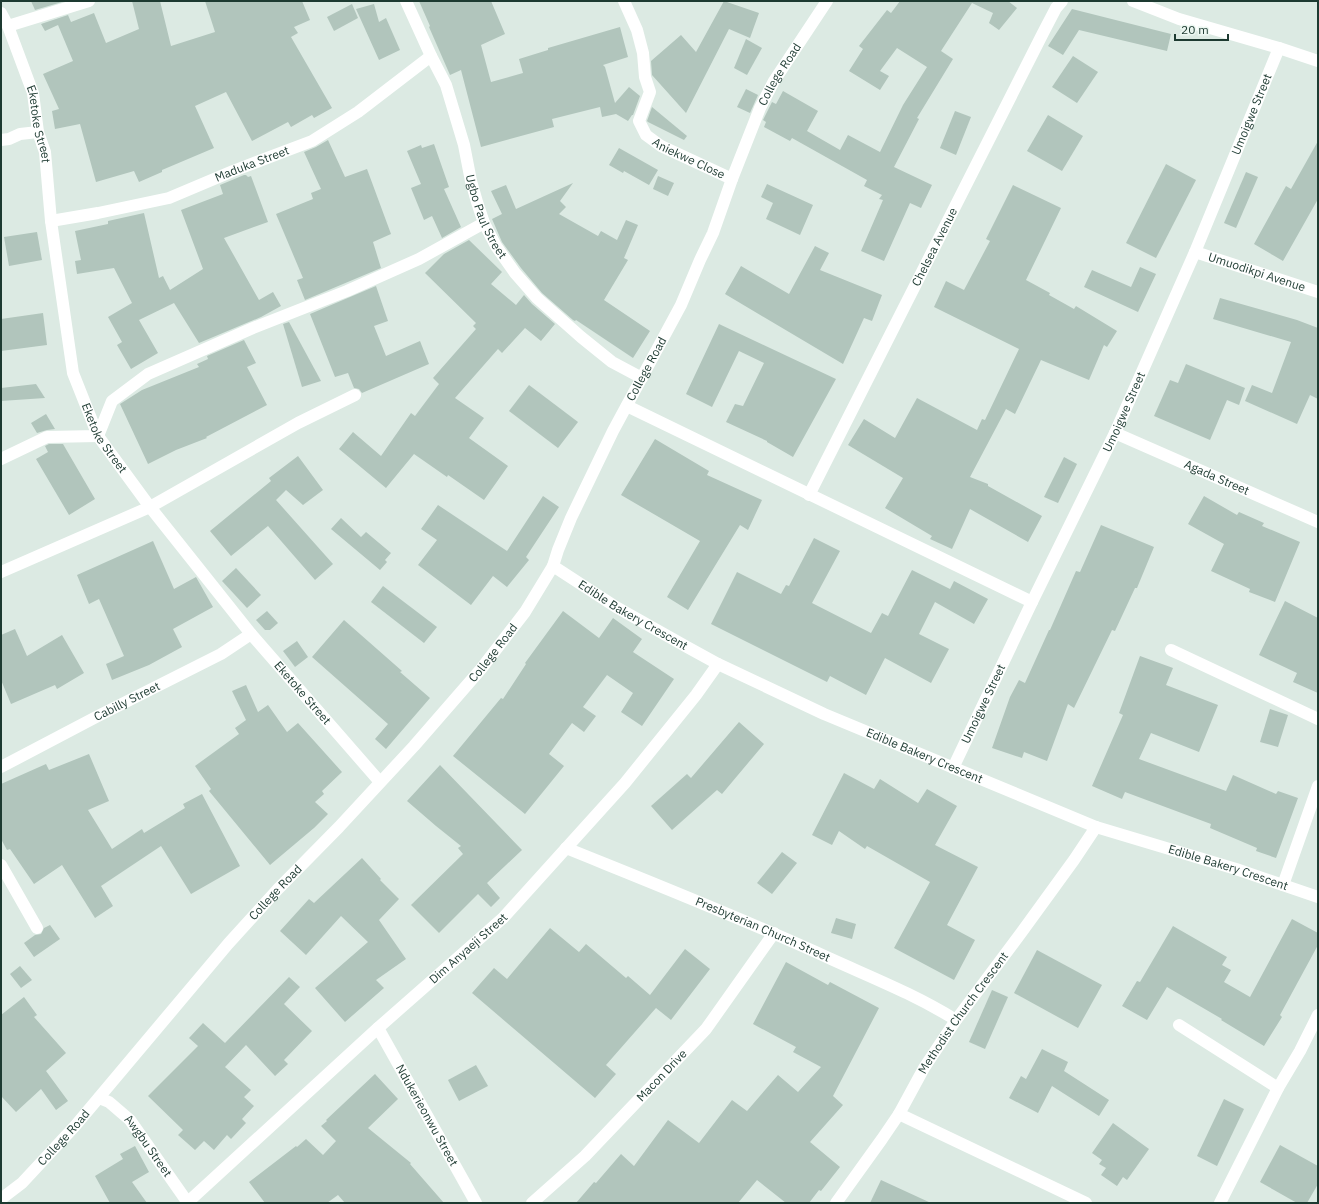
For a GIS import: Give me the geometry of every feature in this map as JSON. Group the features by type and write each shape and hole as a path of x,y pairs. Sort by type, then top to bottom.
{"street":[{"path":"8,26 88,1"},
{"name":"Ugbo Paul Street","path":"406,1 446,85 455,111 471,181 484,223 496,246 515,273 537,298 612,362 642,378"},
{"name":"Aniekwe Close","path":"624,1 637,30 643,53 644,77 650,92 639,121 646,135 668,149 732,179"},
{"name":"Chelsea Avenue","path":"809,495 1043,33 1056,8 1062,1"},
{"path":"1133,1 1178,19 1279,48 1318,62"},
{"name":"College Road","path":"1,1199 22,1183 76,1126 228,944 278,889 339,827 414,746 481,669 525,612 553,566 558,550 586,487 613,431 681,305 713,233 753,124 771,88 824,2"},
{"name":"Eketoke Street","path":"1,13 8,26 33,93 38,132 45,152 51,221 73,373 98,436 150,507 251,634 380,782"},
{"name":"Umoigwe Street","path":"953,768 1115,433 1195,252 1279,48"},
{"name":"Maduka Street","path":"51,221 169,198 233,171 312,141 358,112 431,56"},
{"path":"1,140 9,139 20,134 38,132"},
{"path":"1,459 47,437 98,436 112,401 148,374 253,328 347,291 419,260 484,223"},
{"name":"Umuodikpi Avenue","path":"1195,252 1318,292"},
{"path":"1,572 150,507 298,423 355,395"},
{"path":"627,406 1032,602"},
{"name":"Agada Street","path":"1115,433 1318,522"},
{"name":"Edible Bakery Crescent","path":"553,566 616,607 718,664 824,714 1096,827 1236,869 1318,897"},
{"name":"Cabilly Street","path":"1,767 221,654 251,634"},
{"path":"1171,650 1318,720"},
{"name":"Dim Anyaeji Street","path":"188,1203 378,1028 503,918 624,783 696,695 718,664"},
{"path":"1283,885 1318,786"},
{"name":"Methodist Church Crescent","path":"836,1203 899,1114 924,1068 956,1020 1026,927 1096,827"},
{"name":"Presbyterian Church Street","path":"566,848 774,933 888,984 956,1020"},
{"path":"1,865 37,928"},
{"name":"Macon Drive","path":"532,1203 585,1156 706,1029 774,933"},
{"path":"1220,1203 1278,1088 1300,1051 1318,1015"},
{"path":"1179,1025 1278,1088"},
{"name":"Ndukerieonwu Street","path":"378,1028 476,1203"},
{"name":"Awgbu Street","path":"99,1098 109,1102 130,1120 188,1203"},
{"path":"899,1114 1086,1203"}],"building":[{"path":"31,1 62,1 62,2 35,10"},
{"path":"132,1 160,1 171,46 215,32 205,1 302,1 310,20 294,27 298,33 291,37 332,108 314,118 312,115 291,127 288,122 252,141 226,92 195,106 214,148 162,170 162,172 139,182 134,171 96,182 80,124 55,129 52,111 59,109 43,74 73,61 58,25 45,31 41,24 68,15 71,22 94,13 106,43 139,29"},
{"path":"419,1 491,1 505,34 481,45 491,82 523,73 519,59 548,50 548,48 620,27 628,57 603,65 605,67 615,103 629,87 640,96 633,115 628,121 616,114 602,117 600,107 552,119 554,127 481,147 461,70 450,75"},
{"path":"724,1 759,13 750,38 729,29 686,113 652,75 651,61 681,35 696,52"},
{"path":"900,1 1008,1 1017,8 999,30 989,23 993,13 972,3 941,51 953,59 917,118 919,119 894,167 932,185 921,208 910,203 884,261 861,251 883,200 879,199 882,195 864,186 867,180 792,138 790,141 764,127 766,122 763,120 772,102 776,104 783,91 818,111 807,131 840,150 848,135 880,152 903,105 927,67 897,48 880,71 889,76 880,90 849,71 863,49 859,46 887,10 891,13"},
{"path":"352,4 358,18 334,31 327,17"},
{"path":"374,4 379,22 386,18 400,50 379,60 356,9"},
{"path":"1072,9 1171,34 1167,51 1079,30 1063,55 1048,46"},
{"path":"746,39 762,48 747,75 734,68"},
{"path":"1073,56 1098,72 1077,103 1052,87"},
{"path":"746,89 758,95 750,113 737,107"},
{"path":"652,107 687,136 684,140 647,121"},
{"path":"955,111 971,117 956,155 940,148"},
{"path":"1048,115 1083,136 1062,171 1027,151"},
{"path":"328,140 345,177 367,169 391,234 373,242 381,268 305,300 297,280 303,278 276,214 313,199 311,193 321,189 304,152"},
{"path":"1318,141 1318,199 1283,261 1254,244 1286,186 1291,189"},
{"path":"434,144 449,187 444,189 461,227 442,238 432,216 424,220 411,188 421,184 407,151 421,145 422,148"},
{"path":"619,148 658,170 649,185 624,171 623,173 609,165"},
{"path":"1166,164 1196,180 1156,258 1126,243"},
{"path":"1246,172 1258,177 1236,228 1224,223"},
{"path":"244,175 248,177 251,176 268,222 224,238 259,300 273,292 281,306 261,317 199,343 174,303 139,320 158,353 131,369 117,345 122,342 108,317 132,303 114,268 77,274 75,261 81,260 75,231 108,224 108,221 144,213 159,278 163,276 170,290 203,269 181,210 223,194 220,185"},
{"path":"658,176 674,183 668,196 653,189"},
{"path":"573,183 560,201 566,207 559,214 598,236 601,231 617,240 626,220 638,225 624,258 628,260 604,300 650,331 633,358 576,320 573,320 542,293 502,242 492,219 502,214 491,191 506,185 516,209"},
{"path":"767,184 813,205 800,235 766,219 773,203 761,197"},
{"path":"1013,185 1061,208 1026,280 1050,293 1049,295 1074,309 1076,306 1117,331 1107,347 1104,345 1089,380 1041,360 1015,414 1006,409 970,477 988,484 988,486 1042,516 1028,542 970,509 952,549 930,539 932,536 885,508 903,478 848,445 864,419 895,438 917,398 977,430 982,419 985,420 1019,349 934,307 946,281 964,290 990,241 986,239"},
{"path":"37,232 42,260 9,266 4,237"},
{"path":"469,240 502,272 491,284 516,305 524,295 555,324 541,341 525,328 502,353 498,349 455,398 484,418 469,438 508,466 484,500 414,454 386,488 339,449 353,432 381,456 411,413 415,416 439,384 433,378 476,329 473,326 476,323 425,273 444,254"},
{"path":"815,246 829,253 820,270 882,295 872,321 864,318 843,364 725,294 741,266 789,294"},
{"path":"1140,267 1156,274 1138,312 1084,287 1092,270 1131,287"},
{"path":"376,286 388,321 374,326 386,356 420,341 429,364 362,393 359,389 354,388 348,373 335,377 310,314"},
{"path":"1220,298 1297,320 1318,328 1318,399 1310,395 1297,424 1245,401 1252,385 1272,393 1291,342 1213,319"},
{"path":"43,313 47,345 1,351 1,319"},
{"path":"289,322 321,381 302,387 283,324"},
{"path":"719,324 836,379 793,457 767,441 726,422 735,404 743,406 764,363 739,351 712,407 686,394"},
{"path":"244,340 256,363 247,367 267,405 206,437 207,438 176,450 148,464 120,404 142,390 199,367 197,364 208,359 207,356"},
{"path":"1186,364 1245,388 1239,405 1227,400 1210,440 1154,416 1170,380 1178,383"},
{"path":"36,384 45,398 1,401 1,388"},
{"path":"529,385 578,422 558,448 509,411"},
{"path":"46,414 55,429 37,433 31,423"},
{"path":"655,439 709,471 707,475 762,500 748,530 740,525 688,610 667,597 700,541 621,495"},
{"path":"49,444 63,444 95,499 69,515 36,459 48,452 45,446"},
{"path":"298,456 323,490 303,505 286,490 276,500 333,564 315,580 268,526 231,556 210,531 271,481 269,478"},
{"path":"1064,457 1077,464 1058,503 1044,497"},
{"path":"543,496 559,507 526,557 529,560 507,587 493,576 471,605 418,565 437,540 421,529 438,505 507,551"},
{"path":"1204,496 1237,515 1239,512 1264,523 1262,526 1300,542 1275,602 1249,592 1250,589 1211,571 1224,544 1188,524"},
{"path":"341,518 361,537 366,532 391,553 385,560 387,562 380,570 331,529"},
{"path":"1101,525 1154,547 1137,588 1135,588 1115,631 1112,630 1074,708 1068,704 1047,761 1024,752 1022,758 992,748 1010,697 1019,680 1025,683 1076,571 1080,572"},
{"path":"814,538 840,551 812,603 871,633 882,613 888,616 912,570 950,589 954,581 988,599 974,624 935,602 919,634 949,649 931,683 885,658 866,695 830,676 827,682 711,624 737,572 781,594 786,585 789,586"},
{"path":"153,541 174,589 196,577 213,607 173,629 182,647 149,665 112,680 106,664 124,656 99,599 89,604 77,575"},
{"path":"236,568 261,595 247,608 222,581"},
{"path":"383,586 437,627 424,643 371,602"},
{"path":"1285,601 1318,618 1318,693 1293,682 1297,673 1259,655"},
{"path":"267,611 278,623 270,630 265,630 256,620"},
{"path":"563,611 599,638 613,618 642,639 633,652 674,679 642,726 621,712 633,693 607,675 583,707 596,716 584,732 572,723 549,754 564,766 525,814 453,756 501,698 503,699 526,664 525,663"},
{"path":"344,620 430,698 386,749 375,739 388,724 312,657"},
{"path":"15,629 27,656 62,635 84,673 57,689 55,685 11,704 1,680 1,635"},
{"path":"297,641 308,657 295,667 283,651"},
{"path":"1140,656 1173,668 1166,685 1218,705 1199,752 1151,733 1139,759 1226,791 1233,775 1276,794 1278,791 1298,798 1276,858 1256,851 1257,848 1210,828 1211,824 1125,792 1122,799 1092,786 1123,715 1119,713"},
{"path":"246,685 258,712 268,705 287,732 298,723 342,772 322,791 324,794 315,802 328,814 314,828 270,865 209,791 211,789 195,766 239,734 235,728 246,720 232,691"},
{"path":"1270,709 1288,715 1278,747 1260,742"},
{"path":"739,722 764,744 722,794 717,790 672,830 651,806 687,774 691,778"},
{"path":"89,754 109,801 88,810 112,849 142,829 144,833 185,808 183,804 202,794 240,866 191,894 161,846 101,886 113,906 95,918 62,865 34,884 10,849 7,850 1,839 1,784 46,764 49,770"},
{"path":"440,765 522,850 487,883 500,898 491,907 478,894 439,933 411,905 463,854 458,848 461,846 407,801"},
{"path":"844,773 874,789 880,779 918,803 927,789 957,806 935,845 978,867 947,925 975,940 954,980 894,948 930,882 867,846 865,849 839,831 832,845 812,835"},
{"path":"782,852 797,863 772,894 757,883"},
{"path":"362,858 381,879 380,880 399,899 379,920 406,959 376,980 384,988 345,1022 315,988 368,942 341,916 306,955 280,931 309,899 314,903"},
{"path":"836,918 856,924 852,939 831,933"},
{"path":"1292,919 1318,933 1318,945 1280,1015 1282,1017 1264,1046 1221,1020 1222,1019 1167,987 1147,1020 1122,1006 1137,981 1140,982 1173,926 1227,957 1222,965 1231,970 1224,982 1250,997"},
{"path":"50,925 60,939 34,957 24,943 35,935 41,934 44,928"},
{"path":"550,928 579,952 586,944 626,978 628,976 650,995 685,949 710,969 671,1020 656,1008 606,1065 616,1074 595,1098 472,993 494,968 507,979"},
{"path":"1037,950 1102,985 1078,1028 1014,993"},
{"path":"786,962 828,985 830,982 879,1008 833,1096 843,1105 810,1142 840,1167 821,1191 819,1190 809,1203 786,1203 757,1180 738,1203 576,1203 594,1182 596,1183 621,1154 634,1166 668,1120 699,1143 732,1100 747,1111 778,1075 798,1092 821,1067 793,1052 796,1047 753,1024"},
{"path":"20,966 32,980 21,988 10,974"},
{"path":"289,977 300,987 284,1004 312,1031 284,1060 288,1064 275,1076 246,1045 225,1067 251,1090 244,1097 254,1106 242,1119 246,1123 231,1139 227,1135 214,1150 204,1141 195,1150 178,1135 183,1130 148,1096 198,1046 189,1038 203,1023 225,1043"},
{"path":"992,990 1008,997 985,1049 969,1042"},
{"path":"24,997 37,1015 34,1017 66,1053 46,1071 68,1101 56,1110 41,1089 16,1112 1,1096 1,1015"},
{"path":"1042,1049 1068,1062 1064,1071 1109,1100 1099,1116 1052,1086 1038,1113 1009,1098 1021,1076 1026,1079"},
{"path":"476,1065 488,1086 459,1101 448,1080"},
{"path":"375,1074 398,1099 368,1128 411,1163 410,1164 444,1203 345,1203 338,1195 327,1203 265,1203 249,1182 306,1139 323,1155 336,1141 321,1126"},
{"path":"1224,1099 1244,1109 1217,1166 1197,1156"},
{"path":"1113,1123 1149,1149 1127,1180 1123,1177 1117,1186 1101,1175 1106,1168 1099,1164 1102,1160 1092,1153"},
{"path":"1280,1145 1318,1166 1318,1184 1307,1203 1297,1203 1260,1182"},
{"path":"135,1146 149,1172 132,1182 147,1203 110,1203 95,1176 123,1159 120,1154"},
{"path":"881,1180 931,1203 870,1203"}]}
